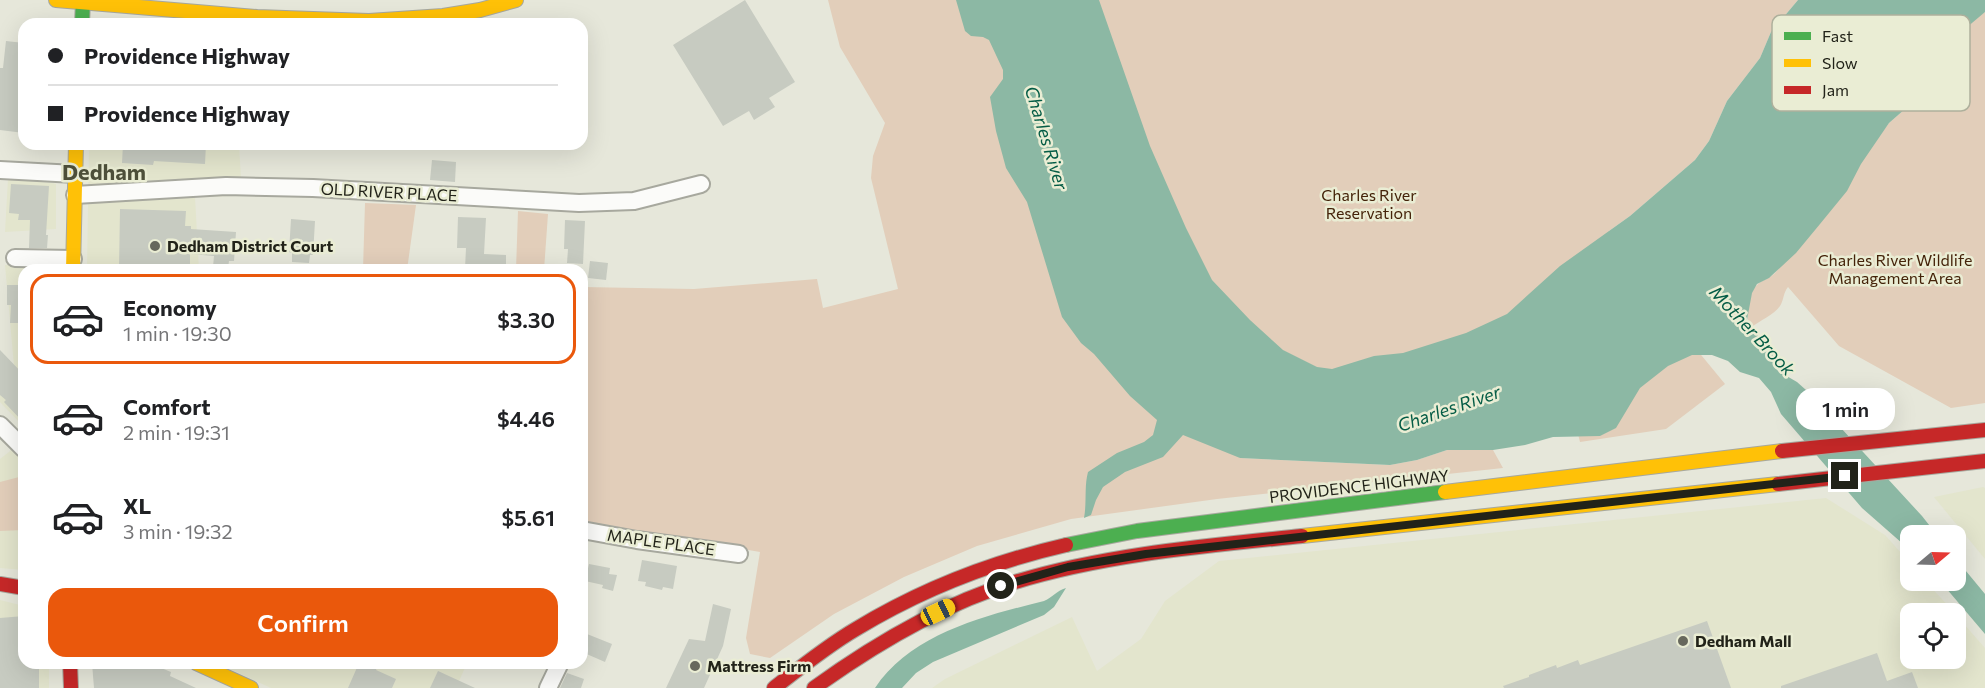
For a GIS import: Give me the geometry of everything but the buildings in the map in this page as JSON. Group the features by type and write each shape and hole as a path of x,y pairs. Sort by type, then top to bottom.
{"main road":[{"path":"56,0 262,18"},
{"path":"425,18 481,10 516,0"},
{"path":"82,18 83,2"},
{"path":"73,264 76,150"},
{"name":"PROVIDENCE HIGHWAY","path":"774,688 829,646 900,604 984,567 1054,546 1137,531 1787,451 1985,430"},
{"path":"814,688 882,642 955,605 1014,582 1084,564 1173,550 1985,461"},
{"path":"1948,465 1985,474"},
{"path":"0,584 18,587"},
{"path":"70,669 70,688"},
{"path":"209,669 251,688"}],"street":[{"path":"0,170 75,174"},
{"name":"OLD RIVER PLACE","path":"75,195 226,186 313,188 579,203 634,201 701,184"},
{"path":"15,258 65,264"},
{"path":"0,425 18,443"},
{"name":"MAPLE PLACE","path":"588,531 739,554"},
{"path":"548,688 557,669"}],"shaded area":[{"path":"89,150 239,150 242,196 195,197 199,264 87,264"},
{"path":"8,179 56,184 56,229 5,232"},
{"path":"5,265 18,265 18,421 0,402 0,379 14,366"},
{"path":"18,442 18,570 0,568 0,459"},
{"path":"1985,488 1985,559 1966,536 1966,525 1957,525 1934,497"},
{"name":"Dedham Mall","path":"1826,498 1885,535 1900,552 1900,591 1934,591 1946,603 1900,603 1900,669 1966,669 1966,626 1985,648 1985,688 932,688 945,679 1072,617 1097,671 1141,639 1165,601 1219,561"},
{"path":"0,600 18,604 18,669 49,669 49,688 0,688"},
{"path":"230,669 464,669 456,688 271,688"}],"green space":[{"path":"828,0 969,0 994,28 1240,458 1390,465 1417,460 1447,450 1493,450 1503,468 1217,499 1071,519 977,546 904,577 834,614 770,658 750,654 746,638 760,552 588,522 588,287 694,289 817,279 823,308 898,289 871,178 873,156 885,123 840,47"},
{"name":"Charles River Reservation","path":"1024,0 1798,0 1785,15 1772,15 1772,31 1760,58 1727,101 1709,141 1695,160 1630,216 1609,231 1652,295 1293,405"},
{"name":"Charles River Wildlife Management Area","path":"1985,12 1985,403 1951,408 1839,346 1788,287 1777,309 1750,328 1747,311 1754,288 1775,273 1889,123 1903,111 1970,111 1970,22"},
{"path":"365,203 416,205 408,264 363,264"},
{"path":"518,211 548,214 544,264 516,264"},
{"path":"1697,350 1725,384 1666,429 1580,442 1573,414"},
{"path":"18,477 18,530 0,531 0,482"}],"water":[{"path":"956,0 1099,0 1150,146 1212,280 1250,320 1283,350 1317,367 1332,369 1374,356 1403,353 1466,333 1507,314 1560,266 1630,216 1695,160 1709,141 1727,101 1760,58 1772,31 1772,111 1903,111 1889,123 1861,164 1847,191 1796,253 1769,278 1757,284 1752,293 1747,320 1750,328 1773,349 1774,366 1778,371 1806,390 1929,525 1900,525 1900,541 1862,508 1781,414 1771,392 1759,378 1740,372 1728,361 1712,355 1692,355 1668,366 1640,388 1616,428 1600,436 1553,437 1525,445 1493,450 1447,450 1417,460 1390,465 1240,458 1183,435 1163,457 1125,472 1103,487 1091,515 1084,518 1088,472 1117,453 1144,442 1153,435 1157,420 1130,396 1094,354 1081,343 1062,317 1027,202 1006,168 996,131 990,97 1003,79 1003,70 989,40 971,36 965,31"},
{"path":"1798,0 1985,0 1985,12 1970,25 1970,15 1785,15"},
{"path":"1966,571 1985,594 1985,634 1966,612 1966,603 1959,603 1948,591 1966,591"},
{"path":"1066,588 1054,607 1044,615 933,662 916,673 902,688 875,688 890,669 928,641 997,613 1044,601"}],"traffic: fast":[{"path":"82,18 83,0"},
{"path":"1066,545 1137,531 1445,492"}],"traffic: slow":[{"path":"56,0 285,18"},
{"path":"413,18 480,10 516,0"},
{"path":"73,264 76,150"},
{"path":"1445,492 1782,451"},
{"path":"1302,536 1778,484"},
{"path":"209,669 251,688"}],"traffic: jam":[{"path":"1782,451 1985,430"},
{"path":"1778,484 1985,461"},
{"path":"814,688 861,656 910,627 961,602 1015,582 1085,564 1121,558 1302,536"},
{"path":"774,688 845,636 906,601 958,578 1066,545"},
{"path":"0,584 18,587"},
{"path":"70,669 71,688"}],"place":[{"name":"Dedham District Court","path":"155,246"},
{"name":"Dedham Mall","path":"1683,641"},
{"name":"Mattress Firm","path":"695,666"}],"district":[{"name":"Dedham","path":"104,172"}],"route":[{"path":"1001,586 1068,567 1146,554 1845,476"}],"water label":[{"name":"Charles River","path":"1046,138"},
{"name":"Mother Brook","path":"1752,331"},
{"name":"Charles River","path":"1449,409"}]}
